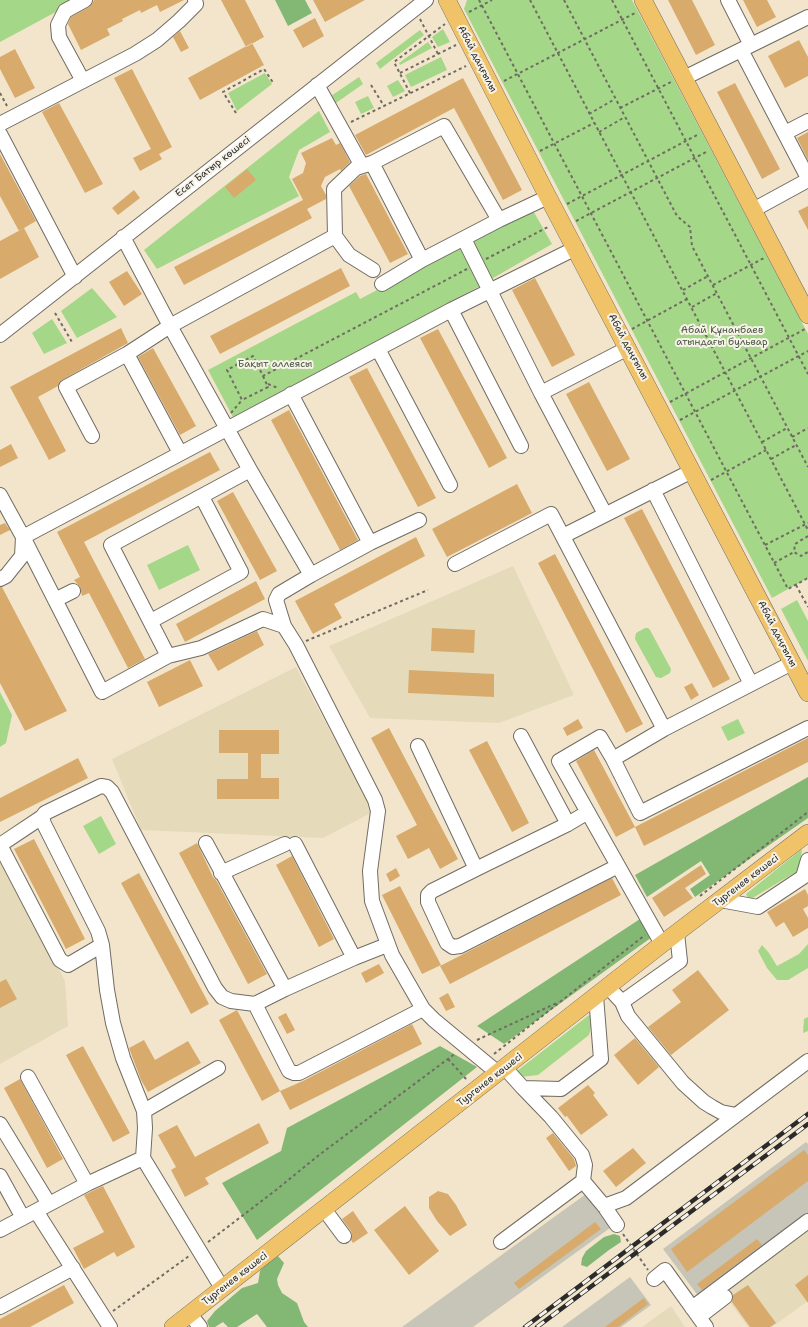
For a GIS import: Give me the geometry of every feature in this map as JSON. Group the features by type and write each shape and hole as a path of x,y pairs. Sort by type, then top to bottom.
{"main road":[{"name":"Абай даңғылы","path":"447,0 548,197 808,693"},
{"path":"641,6 679,79 753,210 807,322"},
{"name":"Тургенев көшесі","path":"173,1327 502,1071 662,944 808,833"}],"street":[{"path":"84,81 59,37 58,25 65,11 86,0"},
{"path":"0,124 136,54 157,40 179,21 196,4 195,0"},
{"name":"Есет Батыр көшесі","path":"0,335 426,0"},
{"path":"728,0 746,47 785,133 808,179 753,210"},
{"path":"679,79 808,17"},
{"path":"317,85 340,128 367,165 422,260"},
{"path":"785,133 808,121"},
{"path":"373,270 349,255 335,236 334,189 356,168 367,165 444,126 500,220"},
{"path":"0,134 75,276"},
{"path":"382,284 422,260 548,197"},
{"path":"92,436 66,387 127,354 170,326 335,236"},
{"path":"123,237 170,326 250,470 311,575"},
{"path":"464,238 541,393 605,514"},
{"path":"23,537 180,454 225,425 291,394 489,290 576,248"},
{"path":"451,310 521,446"},
{"path":"541,393 628,348"},
{"path":"378,349 450,485"},
{"path":"127,354 180,454"},
{"path":"291,394 370,543"},
{"path":"168,656 112,545 250,470"},
{"path":"563,536 692,470"},
{"path":"653,490 751,684"},
{"path":"0,494 102,692 168,656 201,648 263,619 284,626"},
{"path":"151,621 241,572 202,497"},
{"path":"455,564 551,514 664,729"},
{"path":"419,520 370,543 311,575 279,594 276,600 284,626 296,645 375,800 378,811 370,871 372,901 387,945 392,955 423,1009 466,1046 502,1071 523,1088 551,1117 582,1155 585,1165 584,1181 617,1225"},
{"path":"0,578 6,576 22,556 23,537"},
{"path":"55,600 73,591"},
{"path":"613,759 664,729 792,663"},
{"path":"662,944 559,760 600,737 640,812 808,728"},
{"path":"521,736 568,824"},
{"path":"418,746 476,869"},
{"path":"102,945 68,965 60,960 0,845 42,818 45,812 101,786 107,787 112,792 214,988 222,997 231,1001 255,1004 354,958 387,945"},
{"path":"588,812 568,824 432,891 428,895 428,902 447,943 453,947 460,946 618,866"},
{"path":"42,818 98,932 102,945 107,990 113,1023 123,1058 144,1111 144,1158 222,1288"},
{"path":"206,843 221,873 286,989"},
{"path":"221,873 290,844 354,958"},
{"path":"720,900 758,907 804,877 808,860"},
{"path":"622,1002 680,961 677,933"},
{"path":"523,1088 561,1090 601,1059 602,992 622,1002"},
{"path":"622,1002 623,1008 628,1016 683,1083 704,1102 712,1107 721,1112 736,1115"},
{"path":"255,1004 289,1071 294,1073 299,1073 423,1009"},
{"path":"604,1206 626,1198 808,1061"},
{"path":"144,1111 218,1068"},
{"path":"28,1077 87,1184"},
{"path":"0,1124 50,1204"},
{"path":"0,1230 87,1184 144,1158"},
{"path":"0,1176 23,1218"},
{"path":"501,1242 584,1181"},
{"path":"324,1209 344,1236"},
{"path":"36,1211 107,1322"},
{"path":"699,1317 808,1221"},
{"path":"0,1307 72,1268"},
{"path":"654,1279 666,1270 699,1317"},
{"path":"699,1317 725,1297"},
{"path":"190,1314 200,1327"}],"path":[{"path":"479,0 788,589 808,578"},
{"path":"466,13 492,0"},
{"path":"530,0 766,450 807,523 808,530"},
{"path":"564,0 677,216 690,228 692,246 808,467"},
{"path":"612,0 808,374"},
{"path":"502,82 623,20 641,6"},
{"path":"420,20 438,54"},
{"path":"410,93 394,62 447,23"},
{"path":"400,73 457,44"},
{"path":"340,128 467,65"},
{"path":"236,114 223,92 264,69 274,84"},
{"path":"620,108 679,79"},
{"path":"371,85 384,106"},
{"path":"0,93 13,117"},
{"path":"589,114 615,99"},
{"path":"599,132 625,117"},
{"path":"538,152 594,123"},
{"path":"566,205 702,133"},
{"path":"575,222 711,150"},
{"path":"263,376 551,225"},
{"path":"713,285 767,256"},
{"path":"682,290 708,276"},
{"path":"691,307 717,293"},
{"path":"632,329 687,299"},
{"path":"55,313 72,342"},
{"path":"669,403 789,338 807,322"},
{"path":"679,420 808,351"},
{"path":"225,425 242,400 268,387 253,356 227,370 242,400"},
{"path":"762,442 787,428"},
{"path":"792,437 808,428"},
{"path":"771,459 796,445"},
{"path":"710,480 766,450"},
{"path":"765,545 807,523"},
{"path":"794,552 795,544 808,536"},
{"path":"774,563 794,552"},
{"path":"794,552 801,556 808,552"},
{"path":"796,585 808,607"},
{"path":"296,645 428,590"},
{"path":"107,1322 198,1249 276,1190 319,1154 466,1046 482,1036 559,1002"},
{"path":"448,1059 476,1090"},
{"path":"617,1225 654,1279"}],"shaded area":[{"path":"513,566 574,695 499,723 370,718 329,646"},
{"path":"296,667 373,812 323,838 141,830 112,759"},
{"path":"0,859 65,981 68,1026 0,1064"},
{"path":"806,1142 808,1144 808,1216 699,1297 663,1249"},
{"path":"586,1194 610,1228 473,1327 402,1327"},
{"path":"808,1230 808,1301 772,1327 748,1327 723,1293"},
{"path":"630,1277 651,1305 621,1327 562,1327"},
{"path":"671,1306 685,1327 642,1327"}],"green space":[{"path":"0,0 78,0 0,42"},
{"path":"275,0 305,0 312,13 288,26"},
{"name":"Абай Құнанбаев атындағы бульвар","path":"467,0 632,0 808,334 808,578 772,598 464,9"},
{"path":"443,29 450,42 438,47 432,37"},
{"path":"420,30 424,35 380,69 376,63"},
{"path":"428,42 432,48 400,65 399,63"},
{"path":"441,57 447,70 411,87 405,75"},
{"path":"265,73 272,84 237,111 228,93"},
{"path":"359,77 363,84 333,105 328,98"},
{"path":"398,80 405,91 393,97 387,86"},
{"path":"368,96 374,108 361,114 355,102"},
{"path":"319,111 330,132 299,150 289,177 299,196 157,269 144,250"},
{"path":"531,207 552,244 488,281 473,248 473,237"},
{"name":"Бақыт аллеясы","path":"459,247 480,286 233,417 208,370 356,292 360,299"},
{"path":"92,288 117,317 77,338 61,311"},
{"path":"52,319 67,343 44,354 32,333"},
{"path":"188,545 200,570 159,590 147,565"},
{"path":"797,600 808,621 808,661 781,609"},
{"path":"645,628 650,630 671,669 670,673 661,678 656,677 635,639 636,633"},
{"path":"0,692 12,715 6,743 0,747"},
{"path":"738,719 745,733 728,741 721,727"},
{"path":"808,777 808,818 695,897 690,889 710,875 701,861 647,897 635,875"},
{"path":"101,816 116,844 99,854 83,826"},
{"path":"802,849 799,870 751,899 748,898 746,894"},
{"path":"640,919 652,937 504,1044 477,1026"},
{"path":"808,944 808,968 788,980 777,980 767,968 758,951 762,945 777,966 799,954"},
{"path":"589,1015 593,1020 589,1035 538,1075 521,1077 517,1071"},
{"path":"808,1017 808,1031 803,1033 804,1019"},
{"path":"440,1046 477,1067 257,1240 222,1183 281,1151 287,1128"},
{"path":"614,1234 620,1236 621,1242 587,1267 581,1265 582,1258 586,1251 604,1237"},
{"path":"278,1256 284,1263 277,1279 278,1285 282,1293 297,1303 304,1322 308,1327 267,1327 257,1314 237,1327 228,1327 223,1322 215,1327 209,1327 207,1321 215,1311 242,1288 258,1283 260,1271 269,1261"}],"building":[{"path":"94,0 184,0 160,12 157,5 141,13 140,10 107,29 110,35 81,50 68,24 71,17 89,7"},
{"path":"221,0 245,0 264,37 246,47"},
{"path":"313,0 365,0 325,22"},
{"path":"668,0 692,0 715,45 696,55"},
{"path":"743,0 767,0 776,17 757,27"},
{"path":"315,18 324,36 303,48 293,30"},
{"path":"180,31 189,48 181,52 173,37"},
{"path":"799,40 808,57 808,76 785,88 768,56"},
{"path":"252,43 264,65 200,100 188,78"},
{"path":"15,49 35,88 15,98 0,69 0,57"},
{"path":"132,69 172,147 159,154 162,159 140,171 133,158 151,149 114,78"},
{"path":"463,78 522,190 503,200 454,108 366,155 355,135"},
{"path":"735,83 780,169 762,179 717,92"},
{"path":"59,103 103,184 85,193 42,112"},
{"path":"808,132 808,160 797,138"},
{"path":"332,138 336,145 340,143 350,162 341,171 340,169 325,177 321,186 326,195 326,199 307,209 312,218 184,285 174,267 303,200 292,179 303,173 306,163 301,153"},
{"path":"0,154 36,221 19,231 0,196"},
{"path":"247,169 256,180 234,198 225,187"},
{"path":"366,174 408,254 390,263 349,186 360,176"},
{"path":"134,190 140,198 118,215 112,208"},
{"path":"808,206 808,230 798,211"},
{"path":"24,228 39,257 0,279 0,241"},
{"path":"341,268 350,286 220,354 210,336"},
{"path":"127,271 142,294 124,306 109,282"},
{"path":"535,278 575,355 552,367 512,290"},
{"path":"121,328 128,343 62,380 58,386 38,397 66,451 49,460 10,387"},
{"path":"438,329 507,458 489,468 420,338"},
{"path":"153,348 196,426 180,435 138,357"},
{"path":"367,368 436,498 418,507 349,377"},
{"path":"589,382 630,459 607,471 566,394"},
{"path":"289,410 358,540 340,550 271,420"},
{"path":"11,444 18,458 0,467 0,450"},
{"path":"210,452 220,470 84,542 145,659 128,668 89,593 82,596 80,587 74,580 80,577 57,532"},
{"path":"517,484 532,513 447,557 432,529"},
{"path":"233,492 277,571 260,580 217,501"},
{"path":"642,509 730,679 713,688 624,518"},
{"path":"5,523 10,530 0,535 0,525"},
{"path":"416,537 425,556 334,604 342,618 313,634 295,601"},
{"path":"555,554 643,724 626,733 538,563"},
{"path":"256,581 265,599 185,642 176,624"},
{"path":"0,587 2,587 67,711 25,731 0,683"},
{"path":"432,628 475,630 474,653 431,651"},
{"path":"257,631 264,645 218,671 208,654"},
{"path":"190,660 203,686 159,707 147,682"},
{"path":"409,670 494,674 494,697 408,693"},
{"path":"692,683 699,695 691,700 684,687"},
{"path":"578,719 583,728 567,736 563,728"},
{"path":"389,728 458,859 440,869 429,848 408,859 396,836 417,825 371,738"},
{"path":"219,730 279,730 279,754 261,754 261,778 279,778 279,799 217,799 217,779 248,779 248,753 219,753"},
{"path":"808,738 808,762 644,846 635,827"},
{"path":"487,741 529,823 512,832 469,750"},
{"path":"594,750 635,827 616,837 576,761"},
{"path":"78,758 88,778 0,822 0,798"},
{"path":"34,839 85,939 66,949 14,849"},
{"path":"197,843 213,877 267,974 248,984 179,853"},
{"path":"292,856 334,939 319,947 276,865"},
{"path":"701,865 706,874 685,888 693,898 664,917 652,898"},
{"path":"396,868 400,876 390,882 386,874"},
{"path":"139,873 209,1004 191,1014 121,883"},
{"path":"612,878 621,895 450,984 440,966"},
{"path":"400,886 441,965 422,974 382,895"},
{"path":"805,889 808,895 808,906 803,909 808,918 808,928 793,937 784,922 776,927 767,912"},
{"path":"379,964 384,973 366,983 361,973"},
{"path":"698,970 729,1010 671,1055 648,1027 681,1002 672,990"},
{"path":"6,979 17,999 0,1008 0,982"},
{"path":"448,993 455,1007 446,1011 439,998"},
{"path":"237,1010 280,1091 262,1101 219,1020"},
{"path":"286,1013 295,1030 287,1034 278,1017"},
{"path":"412,1024 422,1044 290,1110 280,1091 303,1081"},
{"path":"635,1038 659,1067 638,1085 614,1055"},
{"path":"144,1040 155,1060 188,1041 201,1063 148,1092 141,1080 129,1048"},
{"path":"83,1046 130,1133 113,1142 66,1055"},
{"path":"20,1079 63,1159 47,1168 4,1088"},
{"path":"588,1085 595,1093 593,1095 608,1115 581,1135 567,1116 565,1117 558,1108"},
{"path":"259,1123 269,1143 205,1178 209,1184 185,1197 171,1170 176,1167 158,1135 177,1125 195,1157"},
{"path":"553,1133 574,1159 576,1166 569,1171 546,1138"},
{"path":"633,1148 646,1163 616,1187 603,1171"},
{"path":"804,1150 808,1155 808,1181 687,1272 671,1249"},
{"path":"103,1186 135,1247 117,1257 114,1252 84,1269 73,1248 104,1232 84,1195"},
{"path":"438,1191 448,1194 467,1225 450,1236 437,1221 429,1208 429,1197"},
{"path":"405,1206 439,1251 409,1275 374,1230"},
{"path":"353,1211 368,1233 353,1243 351,1240 351,1231 342,1219"},
{"path":"595,1222 601,1229 519,1289 514,1283"},
{"path":"757,1239 762,1245 702,1290 697,1284"},
{"path":"808,1275 808,1303 795,1285"},
{"path":"64,1285 74,1303 30,1327 0,1327 0,1319"},
{"path":"748,1285 776,1323 770,1327 750,1327 732,1302 733,1295"},
{"path":"644,1298 648,1304 618,1327 605,1327"}],"railway":[{"path":"525,1327 808,1114"},
{"path":"537,1327 808,1124"}]}
